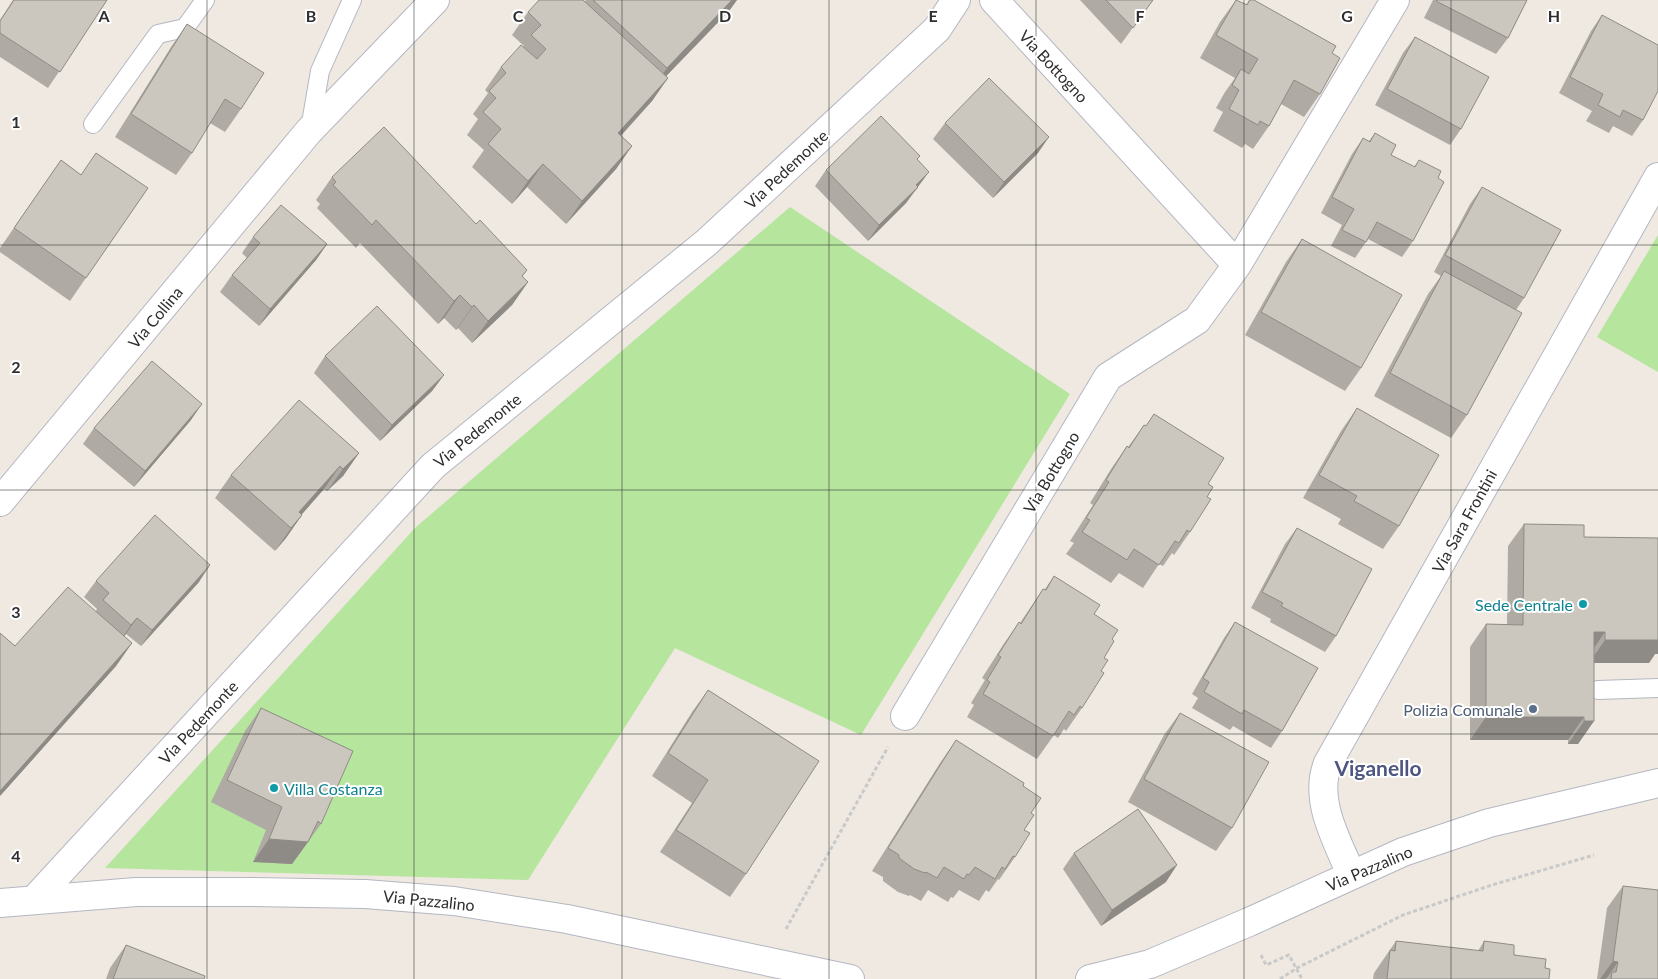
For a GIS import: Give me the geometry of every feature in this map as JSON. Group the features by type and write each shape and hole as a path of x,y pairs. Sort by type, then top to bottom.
{"street":[{"name":"Via Collina","path":"0,502 309,132 435,0"},
{"name":"Via Pedemonte","path":"35,899 433,466 707,242 937,29 956,0"},
{"name":"Via Bottogno","path":"994,0 1237,265"},
{"name":"Via Bottogno","path":"905,716 1108,378 1196,320 1237,265 1395,0"},
{"name":"Via Sara Frontini","path":"1351,874 1324,806 1324,774 1328,763 1658,177"},
{"name":"Via Pazzalino","path":"1090,979 1150,964 1249,922 1403,852 1489,823 1658,783"},
{"name":"Via Pazzalino","path":"0,903 136,892 365,894 454,901 567,919 850,979"}],"lane":[{"path":"93,124 158,34 185,28 206,0"},
{"name":"Via Collina","path":"309,132 320,71 352,0"},
{"path":"1598,690 1658,688"}],"path":[{"path":"767,962 905,716"},
{"path":"1280,979 1296,968 1403,915 1492,885 1594,854"},
{"path":"1261,954 1266,965 1289,955 1302,979"}],"green space":[{"path":"790,207 1070,394 861,735 675,648 528,880 105,868 416,527"},
{"path":"1658,235 1658,372 1597,337"}],"building":[{"path":"14,0 107,0 60,72 0,33 0,21"},
{"path":"539,0 583,0 668,78 618,133 632,146 582,201 543,164 528,181 488,144 501,129 483,112 496,98 489,91 506,73 501,67 521,45 537,59 546,49 531,35 541,25 528,12"},
{"path":"593,0 732,0 667,68"},
{"path":"1106,0 1153,0 1133,28"},
{"path":"1236,0 1247,5 1250,0 1254,0 1336,46 1332,53 1340,58 1320,94 1294,80 1269,126 1260,121 1258,125 1229,109 1239,90 1232,85 1241,69 1249,74 1258,59 1216,35"},
{"path":"1437,0 1527,0 1508,38"},
{"path":"1602,15 1658,45 1658,91 1643,120 1623,110 1620,117 1598,105 1603,94 1570,77"},
{"path":"187,24 264,73 241,109 225,99 192,153 131,114"},
{"path":"1415,37 1489,77 1461,129 1387,89"},
{"path":"989,78 1049,137 1004,182 945,123"},
{"path":"881,116 920,156 917,159 929,172 916,185 918,187 879,225 826,170"},
{"path":"384,127 476,224 480,220 527,270 522,276 528,282 488,321 474,305 472,307 460,295 454,301 376,220 372,225 333,185 336,182 332,177"},
{"path":"1375,133 1396,145 1391,155 1415,167 1419,160 1441,171 1438,178 1444,182 1413,241 1377,222 1366,242 1342,230 1354,209 1332,197 1363,138 1370,142"},
{"path":"96,153 148,188 86,278 14,228 61,160 81,175"},
{"path":"1482,187 1561,230 1524,298 1445,255"},
{"path":"281,205 327,244 270,309 232,275 260,243 253,237"},
{"path":"1302,239 1402,295 1361,368 1261,312"},
{"path":"1444,271 1522,313 1467,415 1390,373"},
{"path":"377,306 444,375 392,425 325,356"},
{"path":"152,361 202,404 145,471 94,428"},
{"path":"299,400 359,453 343,469 340,466 299,512 302,515 291,528 231,475"},
{"path":"1357,408 1439,455 1399,526 1354,501 1357,496 1319,475"},
{"path":"1154,414 1224,458 1208,484 1213,487 1207,497 1211,499 1190,532 1187,530 1179,543 1175,541 1159,565 1134,549 1127,560 1082,532 1090,520 1086,518 1109,482 1106,480 1127,446 1129,448 1144,425 1146,426"},
{"path":"155,515 210,565 152,630 137,618 131,625 103,600 109,593 96,581"},
{"path":"1524,524 1584,525 1584,537 1658,538 1658,640 1605,640 1605,632 1594,632 1594,721 1584,721 1584,717 1486,717 1486,624 1523,625"},
{"path":"1297,528 1372,569 1336,636 1281,606 1283,603 1262,592"},
{"path":"1054,576 1100,605 1094,614 1118,630 1104,658 1108,660 1101,671 1104,673 1082,708 1080,706 1074,715 1069,711 1053,736 983,694 990,682 987,680 1001,657 998,655 1019,622 1021,624 1043,589 1046,590"},
{"path":"68,587 132,643 0,791 0,633 15,646"},
{"path":"1235,622 1318,668 1282,731 1244,710 1242,714 1204,692 1209,682 1203,678"},
{"path":"708,690 819,761 746,874 676,830 708,780 668,753"},
{"name":"Villa Costanza","path":"261,708 353,751 321,824 318,821 308,842 269,839 282,807 227,780"},
{"path":"1180,713 1269,762 1232,828 1144,779"},
{"path":"956,740 1024,783 1023,786 1041,798 1031,813 1034,815 1024,830 1030,833 1015,857 1013,856 1005,869 1002,867 995,879 975,867 964,879 944,867 937,878 926,872 914,869 888,848"},
{"path":"1138,809 1177,865 1112,910 1074,853"},
{"path":"1623,886 1658,890 1658,979 1611,979 1612,972 1616,972 1618,962 1613,961"},
{"path":"1396,941 1483,951 1484,941 1514,945 1514,955 1546,959 1545,968 1550,969 1549,979 1387,979 1390,950 1395,951"},
{"path":"126,945 205,976 204,979 113,979"}],"place":[{"name":"Sede Centrale","path":"1583,604"},
{"name":"Polizia Comunale","path":"1533,709"},
{"name":"Villa Costanza","path":"274,788"}],"district":[{"name":"Viganello","path":"1378,767"}]}
